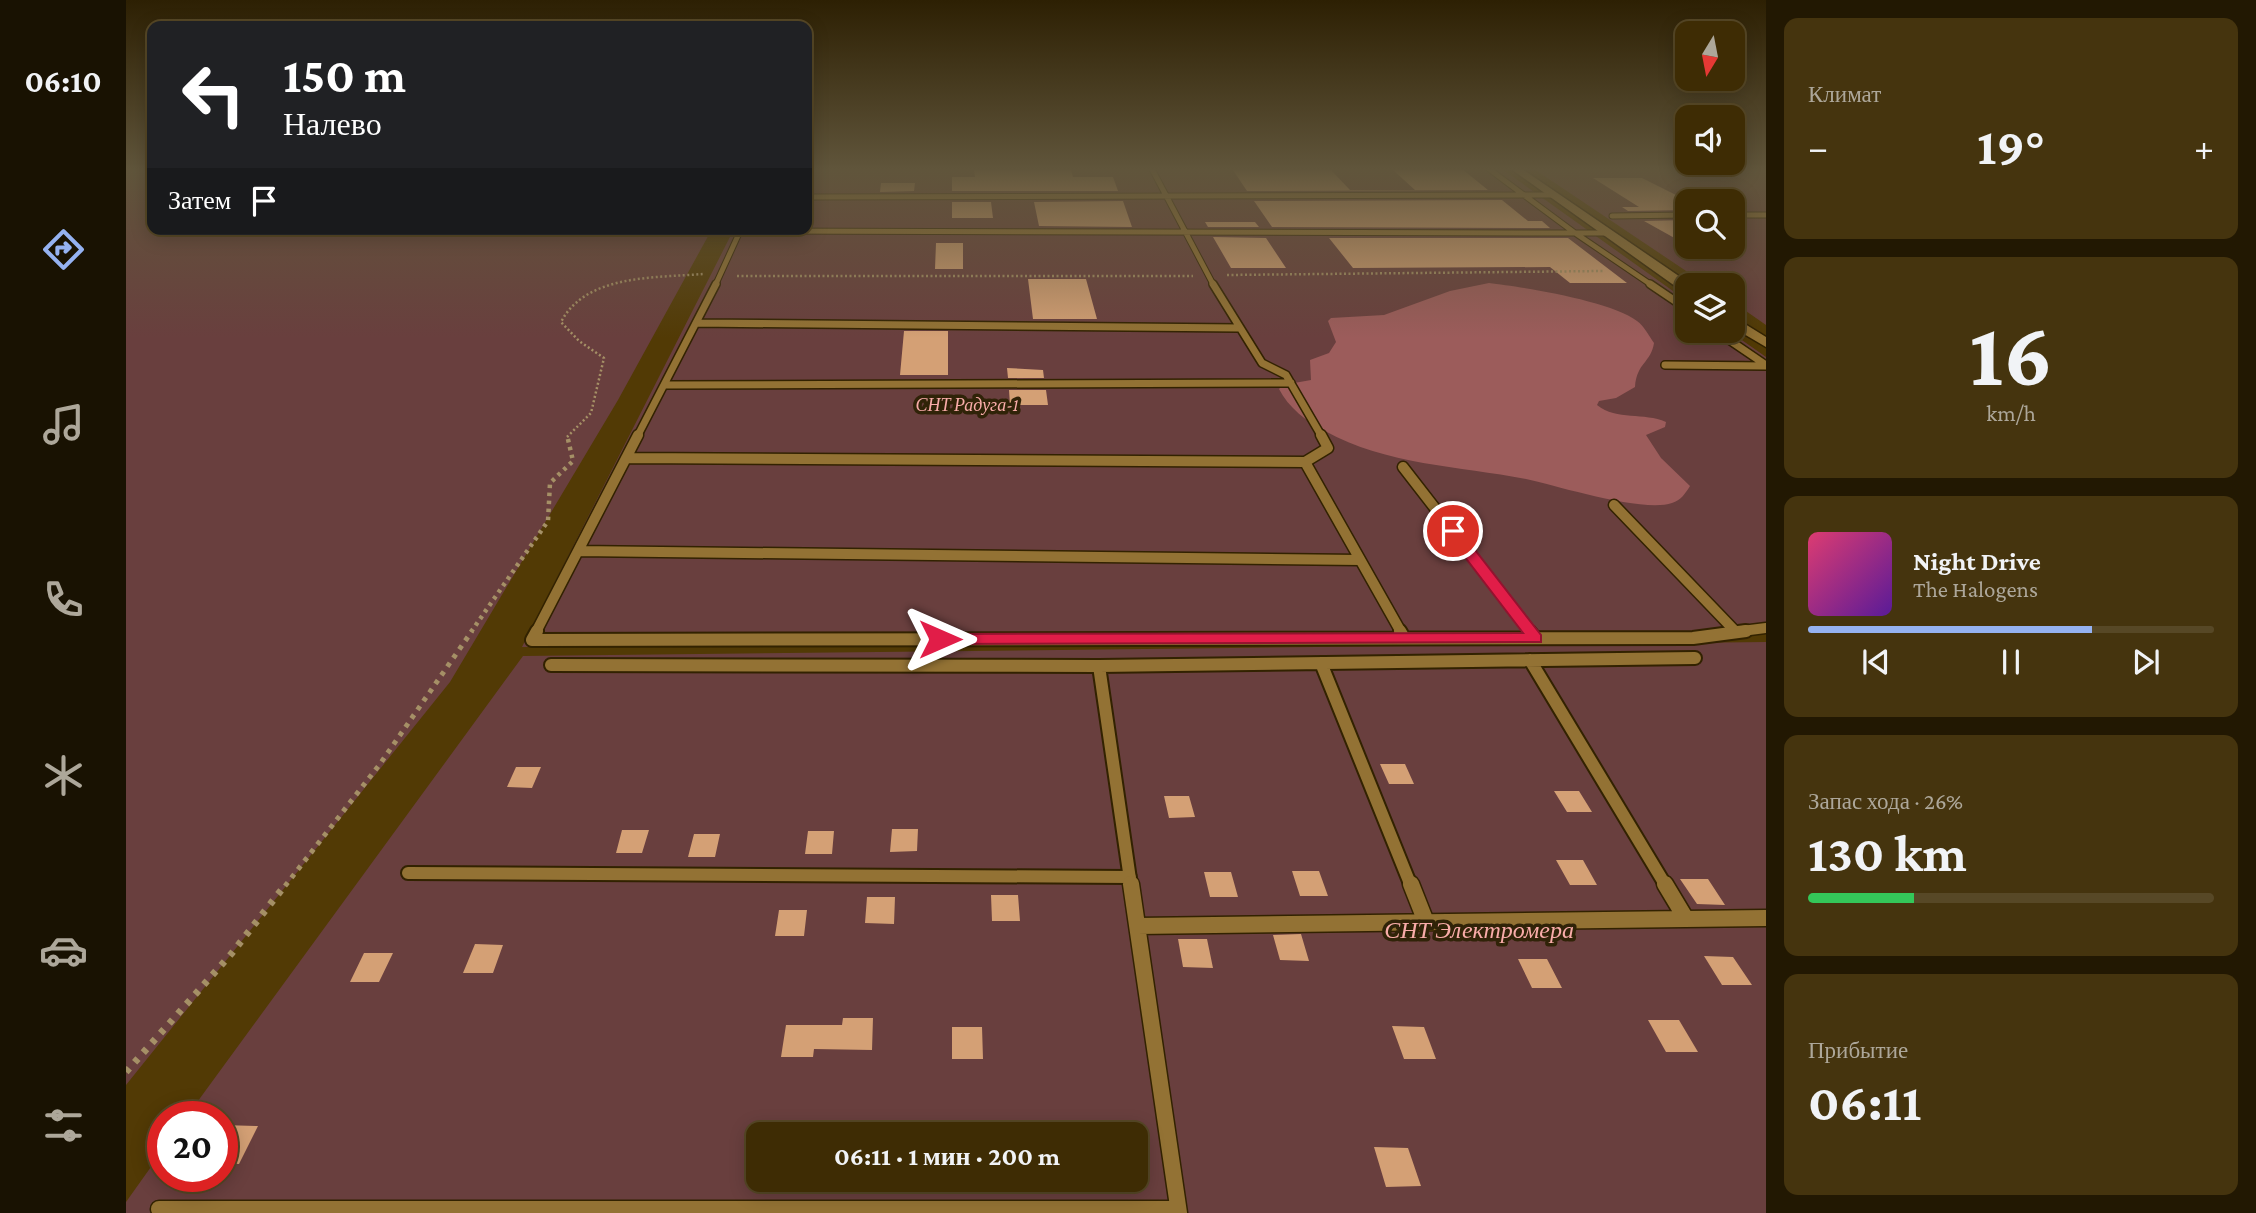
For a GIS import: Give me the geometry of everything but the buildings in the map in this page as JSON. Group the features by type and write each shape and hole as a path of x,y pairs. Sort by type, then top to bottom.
{"street":[{"path":"1597,226 1675,280"},
{"path":"1745,329 1766,343"}],"lane":[{"path":"626,458 1305,462 1328,449 1286,374 1262,363 1182,226"},
{"path":"1565,226 1675,301"},
{"path":"812,230 1608,233"},
{"path":"739,235 532,640 1693,638 1766,628"},
{"path":"696,323 1240,328"},
{"path":"1733,343 1766,366"},
{"path":"1665,365 1766,366"},
{"path":"664,385 1291,383"},
{"path":"1305,462 1404,638"},
{"path":"1403,467 1535,638"},
{"path":"1614,505 1736,632"},
{"path":"578,551 1360,560"},
{"path":"551,665 1099,666 1695,658"},
{"path":"1530,660 1686,919"},
{"path":"1321,663 1426,922"},
{"path":"159,1209 1179,1211 1099,666"},
{"path":"408,873 1130,877"},
{"path":"1137,926 1766,918"}],"green space":[{"path":"126,226 147,226 147,235 709,235 618,400 450,682 126,1085"},
{"name":"СНТ Радуга-1","path":"812,226 1581,226 1675,292 1675,343 1745,342 1766,357 1766,630 522,647 731,235 812,235"},
{"path":"1618,226 1675,226 1675,259 1745,259 1745,226 1766,226 1766,325 1745,310 1745,273 1689,273"},
{"name":"СНТ Электромера","path":"1766,642 1766,1213 126,1213 126,1202 147,1172 147,1192 238,1192 238,1101 198,1101 523,656"}],"shaded area":[{"path":"1489,283 1588,301 1625,314 1642,326 1654,343 1650,355 1638,372 1635,387 1616,398 1599,401 1597,405 1613,413 1666,422 1665,427 1646,435 1661,458 1690,486 1680,498 1672,503 1659,505 1621,502 1526,479 1398,458 1348,442 1311,423 1293,408 1279,389 1283,385 1311,380 1310,360 1329,353 1336,342 1328,321 1331,318 1384,315 1450,291"}],"route":[{"path":"940,639 1535,638 1453,531"}]}
